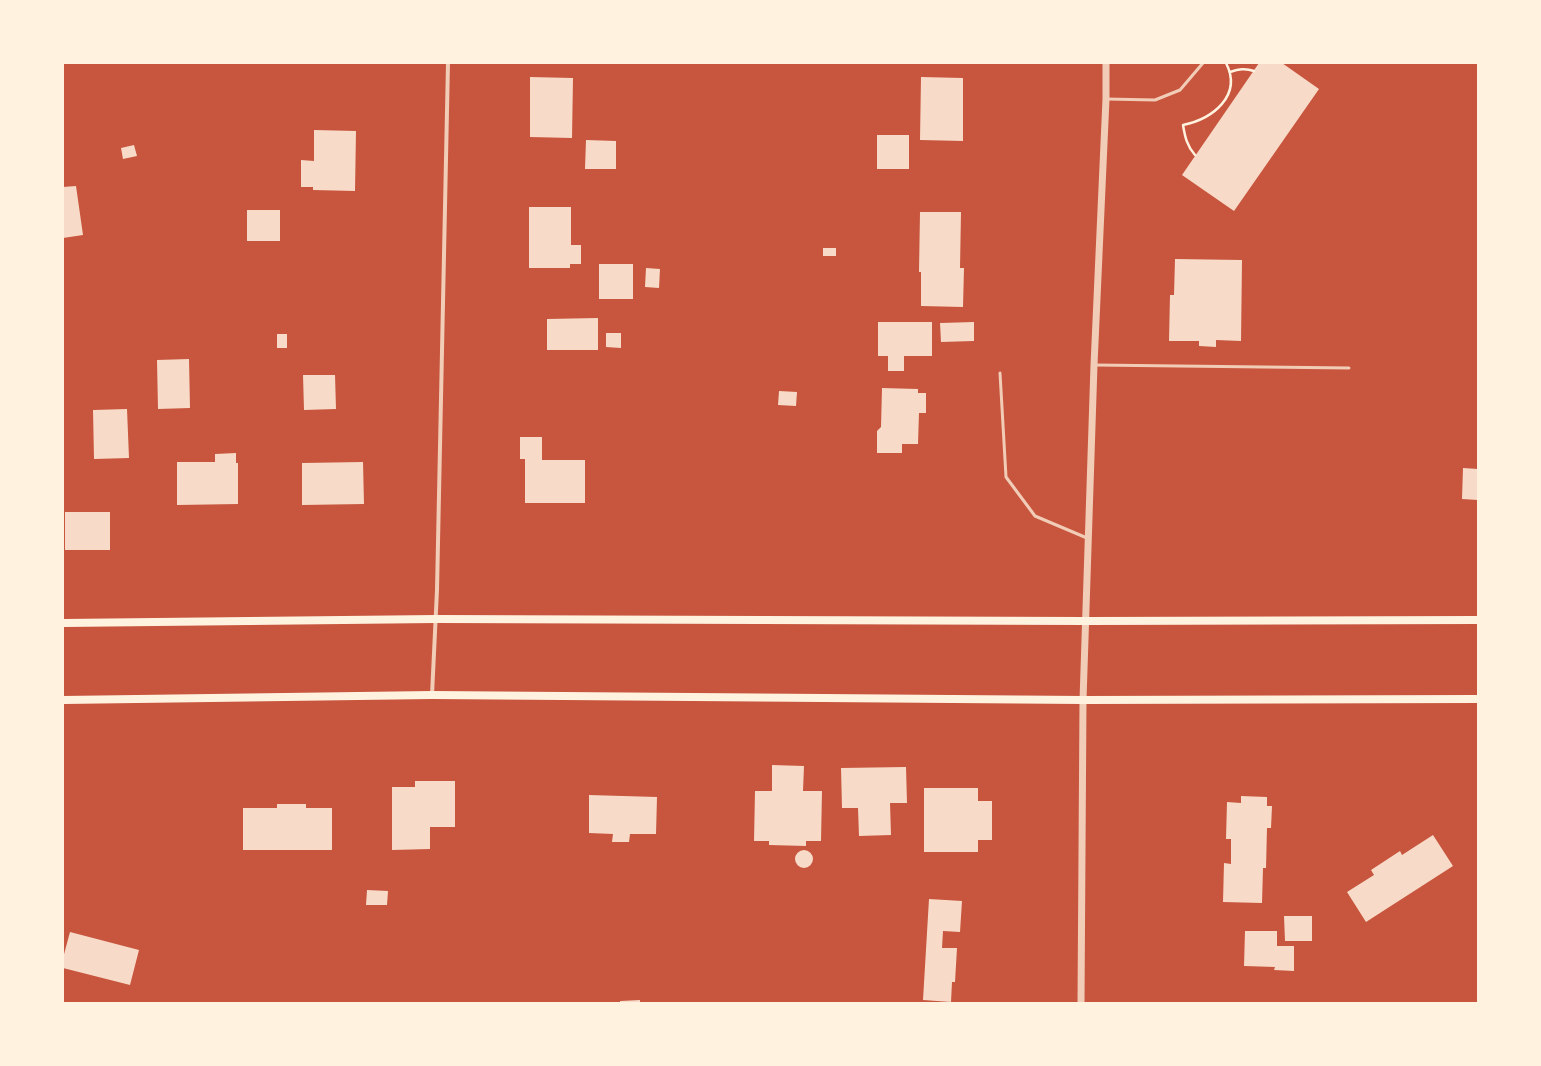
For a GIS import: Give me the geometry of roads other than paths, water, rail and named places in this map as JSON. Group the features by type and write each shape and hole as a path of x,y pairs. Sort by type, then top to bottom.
{"main road":[{"path":"63,623 436,619 1086,621 1478,620"},
{"path":"63,700 432,696 1082,700 1478,699"}],"street":[{"path":"432,696 436,619 448,63"},
{"path":"1080,1003 1082,700 1094,365 1106,99 1106,63"}],"lane":[{"path":"1106,99 1154,100 1180,90 1204,63"},
{"path":"1094,365 1349,368"},
{"path":"1000,373 1006,477 1035,516 1089,538"}]}
